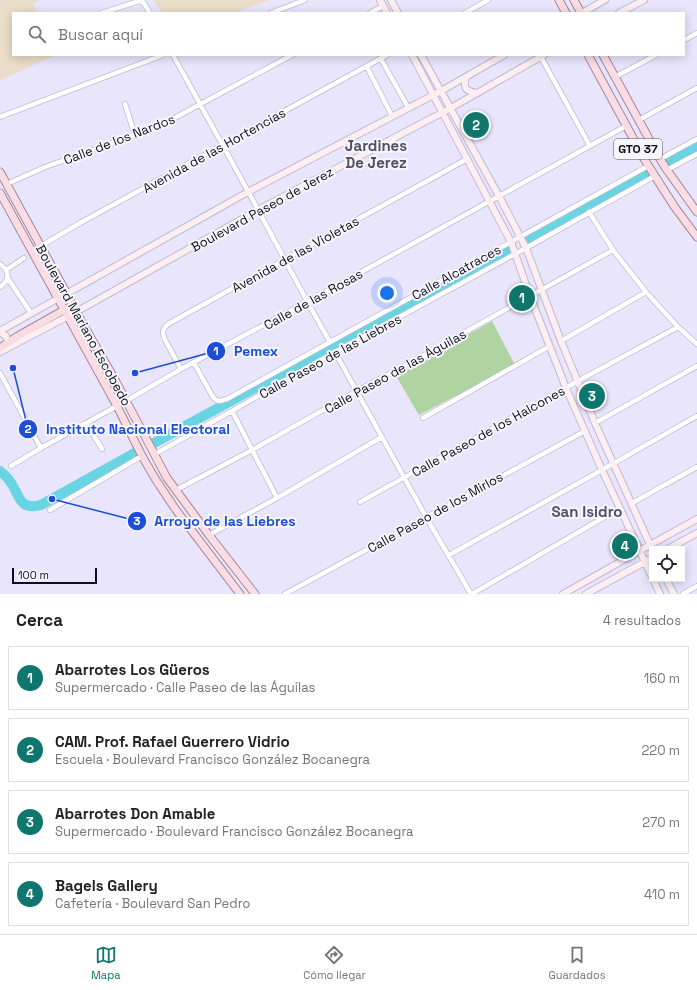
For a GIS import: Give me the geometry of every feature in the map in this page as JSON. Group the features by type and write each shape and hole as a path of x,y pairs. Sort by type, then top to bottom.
{"main road":[{"path":"380,0 387,12"},
{"path":"559,0 565,12"},
{"path":"574,0 581,12"},
{"path":"584,12 605,0"},
{"path":"621,12 644,0"},
{"path":"394,1 398,12"},
{"path":"412,56 432,96 511,242 530,296 566,388 649,571"},
{"path":"422,56 521,236 561,341 595,423 651,546"},
{"name":"Boulevard Paseo de Jerez","path":"0,331 248,192 432,96 502,56"},
{"name":"Boulevard Paseo de Jerez","path":"0,352 65,313 76,312 258,210 442,113 543,56"},
{"name":"GTO 37","path":"589,56 648,166 674,206 697,237"},
{"name":"GTO 37","path":"604,56 660,159 696,208"},
{"path":"466,77 464,85 465,88 469,91 477,93"},
{"name":"Boulevard Mariano Escobedo","path":"0,172 162,468 176,490 255,594"},
{"name":"Boulevard Mariano Escobedo","path":"0,193 161,489 240,594"},
{"path":"0,348 8,342 65,313"},
{"path":"0,331 6,336 8,342"},
{"path":"653,546 697,519"},
{"path":"673,546 697,533"},
{"path":"563,594 640,550 649,548"},
{"path":"586,594 649,559"},
{"path":"654,582 660,594"},
{"path":"668,582 674,594"}],"street":[{"path":"105,12 139,0 149,12"},
{"path":"274,12 305,0"},
{"path":"467,12 488,0"},
{"path":"372,12 384,6"},
{"path":"685,39 697,33"},
{"path":"0,117 160,56"},
{"path":"174,56 330,342"},
{"name":"Calle de los Nardos","path":"7,184 167,122 290,56"},
{"name":"Avenida de las Hortencias","path":"41,246 80,223 386,56"},
{"path":"543,56 590,146"},
{"path":"615,77 654,56"},
{"path":"381,59 408,108"},
{"path":"367,67 392,116"},
{"path":"639,120 697,88"},
{"path":"125,104 135,135"},
{"name":"Calle de las Rosas","path":"126,401 181,369 307,302 626,126"},
{"path":"660,159 697,139"},
{"path":"667,170 697,154"},
{"name":"Avenida de las Violetas","path":"181,369 163,335 164,328 168,324 467,159"},
{"name":"Calle Alcatraces","path":"194,363 216,401 227,399 648,166"},
{"name":"Calle Paseo de las Liebres","path":"155,454 232,412 335,352 526,248 654,176"},
{"path":"589,212 613,250 646,292 678,327 697,344"},
{"name":"Calle Paseo de las Águilas","path":"176,490 252,450 613,250"},
{"path":"6,270 24,258"},
{"path":"0,264 2,264 6,270 7,277 31,313"},
{"path":"0,287 5,283 7,277"},
{"path":"561,341 646,292"},
{"name":"Calle Paseo de los Halcones","path":"360,502 678,327"},
{"path":"423,418 550,346"},
{"path":"335,352 426,517 472,594 620,508"},
{"path":"595,423 697,366"},
{"path":"0,373 41,448"},
{"path":"11,466 117,406"},
{"path":"232,412 277,498"},
{"path":"449,555 697,416"},
{"path":"86,423 102,449"},
{"name":"Calle Paseo de los Mirlos","path":"284,594 585,430"},
{"path":"209,534 277,498 382,438"},
{"path":"50,510 142,456"},
{"path":"632,503 697,467"},
{"path":"683,594 697,586"}],"shaded area":[{"path":"0,0 41,0 33,3 37,12 12,12 12,56 54,56 0,80"},
{"path":"153,0 269,0 237,12 162,12"}],"green space":[{"path":"492,321 515,365 419,415 396,376"}],"waterway":[{"path":"669,162 697,147"},
{"path":"529,238 647,174"},
{"path":"154,443 506,251"},
{"path":"0,471 13,485 20,500 28,506 41,505 135,453"}],"place":[{"name":"CAM. Prof. Rafael Guerrero Vidrio","path":"476,125"},
{"name":"Abarrotes Los Güeros","path":"522,298"},
{"name":"Instituto Nacional Electoral","path":"13,368"},
{"name":"Pemex","path":"135,373"},
{"name":"Abarrotes Don Amable","path":"592,396"},
{"name":"Arroyo de las Liebres","path":"52,499"},
{"name":"Bagels Gallery","path":"625,546"}],"district":[{"name":"Jardines De Jerez","path":"376,154"},
{"name":"San Isidro","path":"587,512"}]}
